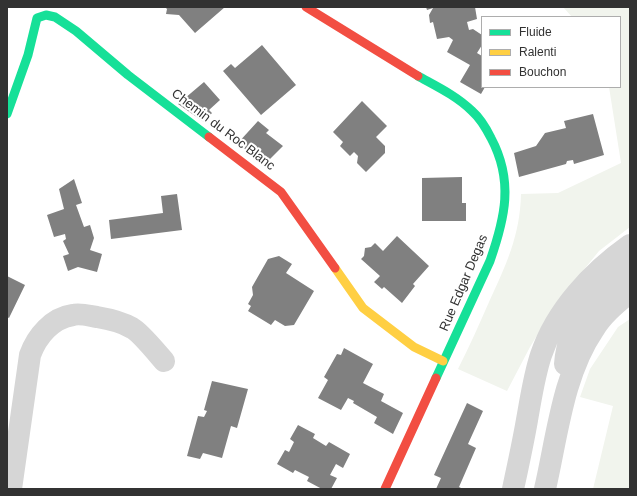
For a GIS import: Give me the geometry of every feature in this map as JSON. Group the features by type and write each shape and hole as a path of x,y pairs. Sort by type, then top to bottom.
{"street":[{"name":"Rue Edgar Degas","path":"306,7 455,98 473,112 484,125 498,153 502,168 506,196 498,236 492,256 443,361 402,455 385,489"},
{"name":"Chemin du Roc Blanc","path":"7,114 28,55 35,24 38,18 51,15 76,31 128,75 281,192 363,308 414,347 443,361"},
{"path":"513,489 535,374 541,354 550,334 562,313 578,292 615,256 630,245"},
{"path":"564,402 566,352 572,334 582,315 599,292 630,266"},
{"path":"545,489 564,402 575,364 594,328 612,307 630,292"},
{"path":"11,489 30,355 39,337 49,325 57,320 72,315 114,320 133,328 164,361"}],"shaded area":[{"path":"563,7 630,7 630,227 599,251 556,304 530,347 507,391 458,369 511,250 518,223 521,194 558,193 621,163 609,88 621,88 621,16 571,16"},
{"path":"630,319 630,489 593,489 613,406 580,397 590,369 618,327"}],"building":[{"path":"165,7 225,7 195,33 179,15 166,14 167,9"},
{"path":"426,7 475,7 477,19 467,22 469,30 473,29 481,34 481,47 477,53 481,55 481,88 484,88 481,94 460,82 470,65 447,52 453,40 449,37 437,39 433,22 430,23 429,15 433,8 427,10"},
{"path":"262,45 296,85 261,115 223,71 231,64 235,68"},
{"path":"204,82 220,100 209,110 212,113 204,122 178,104"},
{"path":"362,101 387,126 376,137 385,146 385,153 366,172 357,163 358,156 354,152 350,156 340,146 343,142 333,132"},
{"path":"593,114 604,155 574,164 573,160 567,161 566,164 519,177 514,153 536,146 545,133 566,128 564,121"},
{"path":"258,121 269,130 266,133 283,146 266,163 237,144"},
{"path":"462,177 462,203 466,203 466,221 422,221 422,178"},
{"path":"74,179 82,203 76,205 84,227 90,225 94,238 90,250 102,254 97,272 78,267 68,271 63,256 69,254 63,241 66,239 65,234 54,237 47,215 64,209 59,189"},
{"path":"177,194 182,230 111,239 109,220 163,213 161,196"},
{"path":"397,236 429,266 413,284 415,286 402,303 384,287 382,289 374,282 380,276 361,259 364,256 365,248 371,247 375,243 383,251"},
{"path":"279,256 292,264 286,273 314,291 294,325 285,326 275,320 271,325 248,311 251,306 248,304 253,295 252,287 268,259"},
{"path":"7,276 25,285 9,318 7,317"},
{"path":"344,348 373,364 363,383 384,394 381,401 403,413 393,434 374,423 377,417 353,403 354,401 348,398 341,410 318,398 328,380 324,377 337,354 341,355"},
{"path":"212,381 248,389 237,428 231,426 222,458 203,453 200,459 187,456 198,416 204,417 207,411 204,410"},
{"path":"467,403 483,411 468,444 476,448 459,487 463,489 436,489 441,478 434,475"},
{"path":"298,425 315,434 313,438 326,446 329,442 350,454 343,468 336,464 330,475 337,478 331,489 322,489 307,481 309,477 295,470 293,473 277,464 285,450 289,452 294,442 290,439"}],"traffic: fast":[{"path":"7,114 28,55 37,18 46,15 55,17 76,31 128,75 209,137"},
{"path":"418,76 453,96 466,106 483,123 498,154 503,169 505,184 503,215 490,261 436,378"}],"traffic: slow":[{"path":"335,268 363,308 414,347 443,361"}],"traffic: jam":[{"path":"306,7 418,76"},
{"path":"209,137 281,192 335,268"},
{"path":"385,489 436,378"}]}
